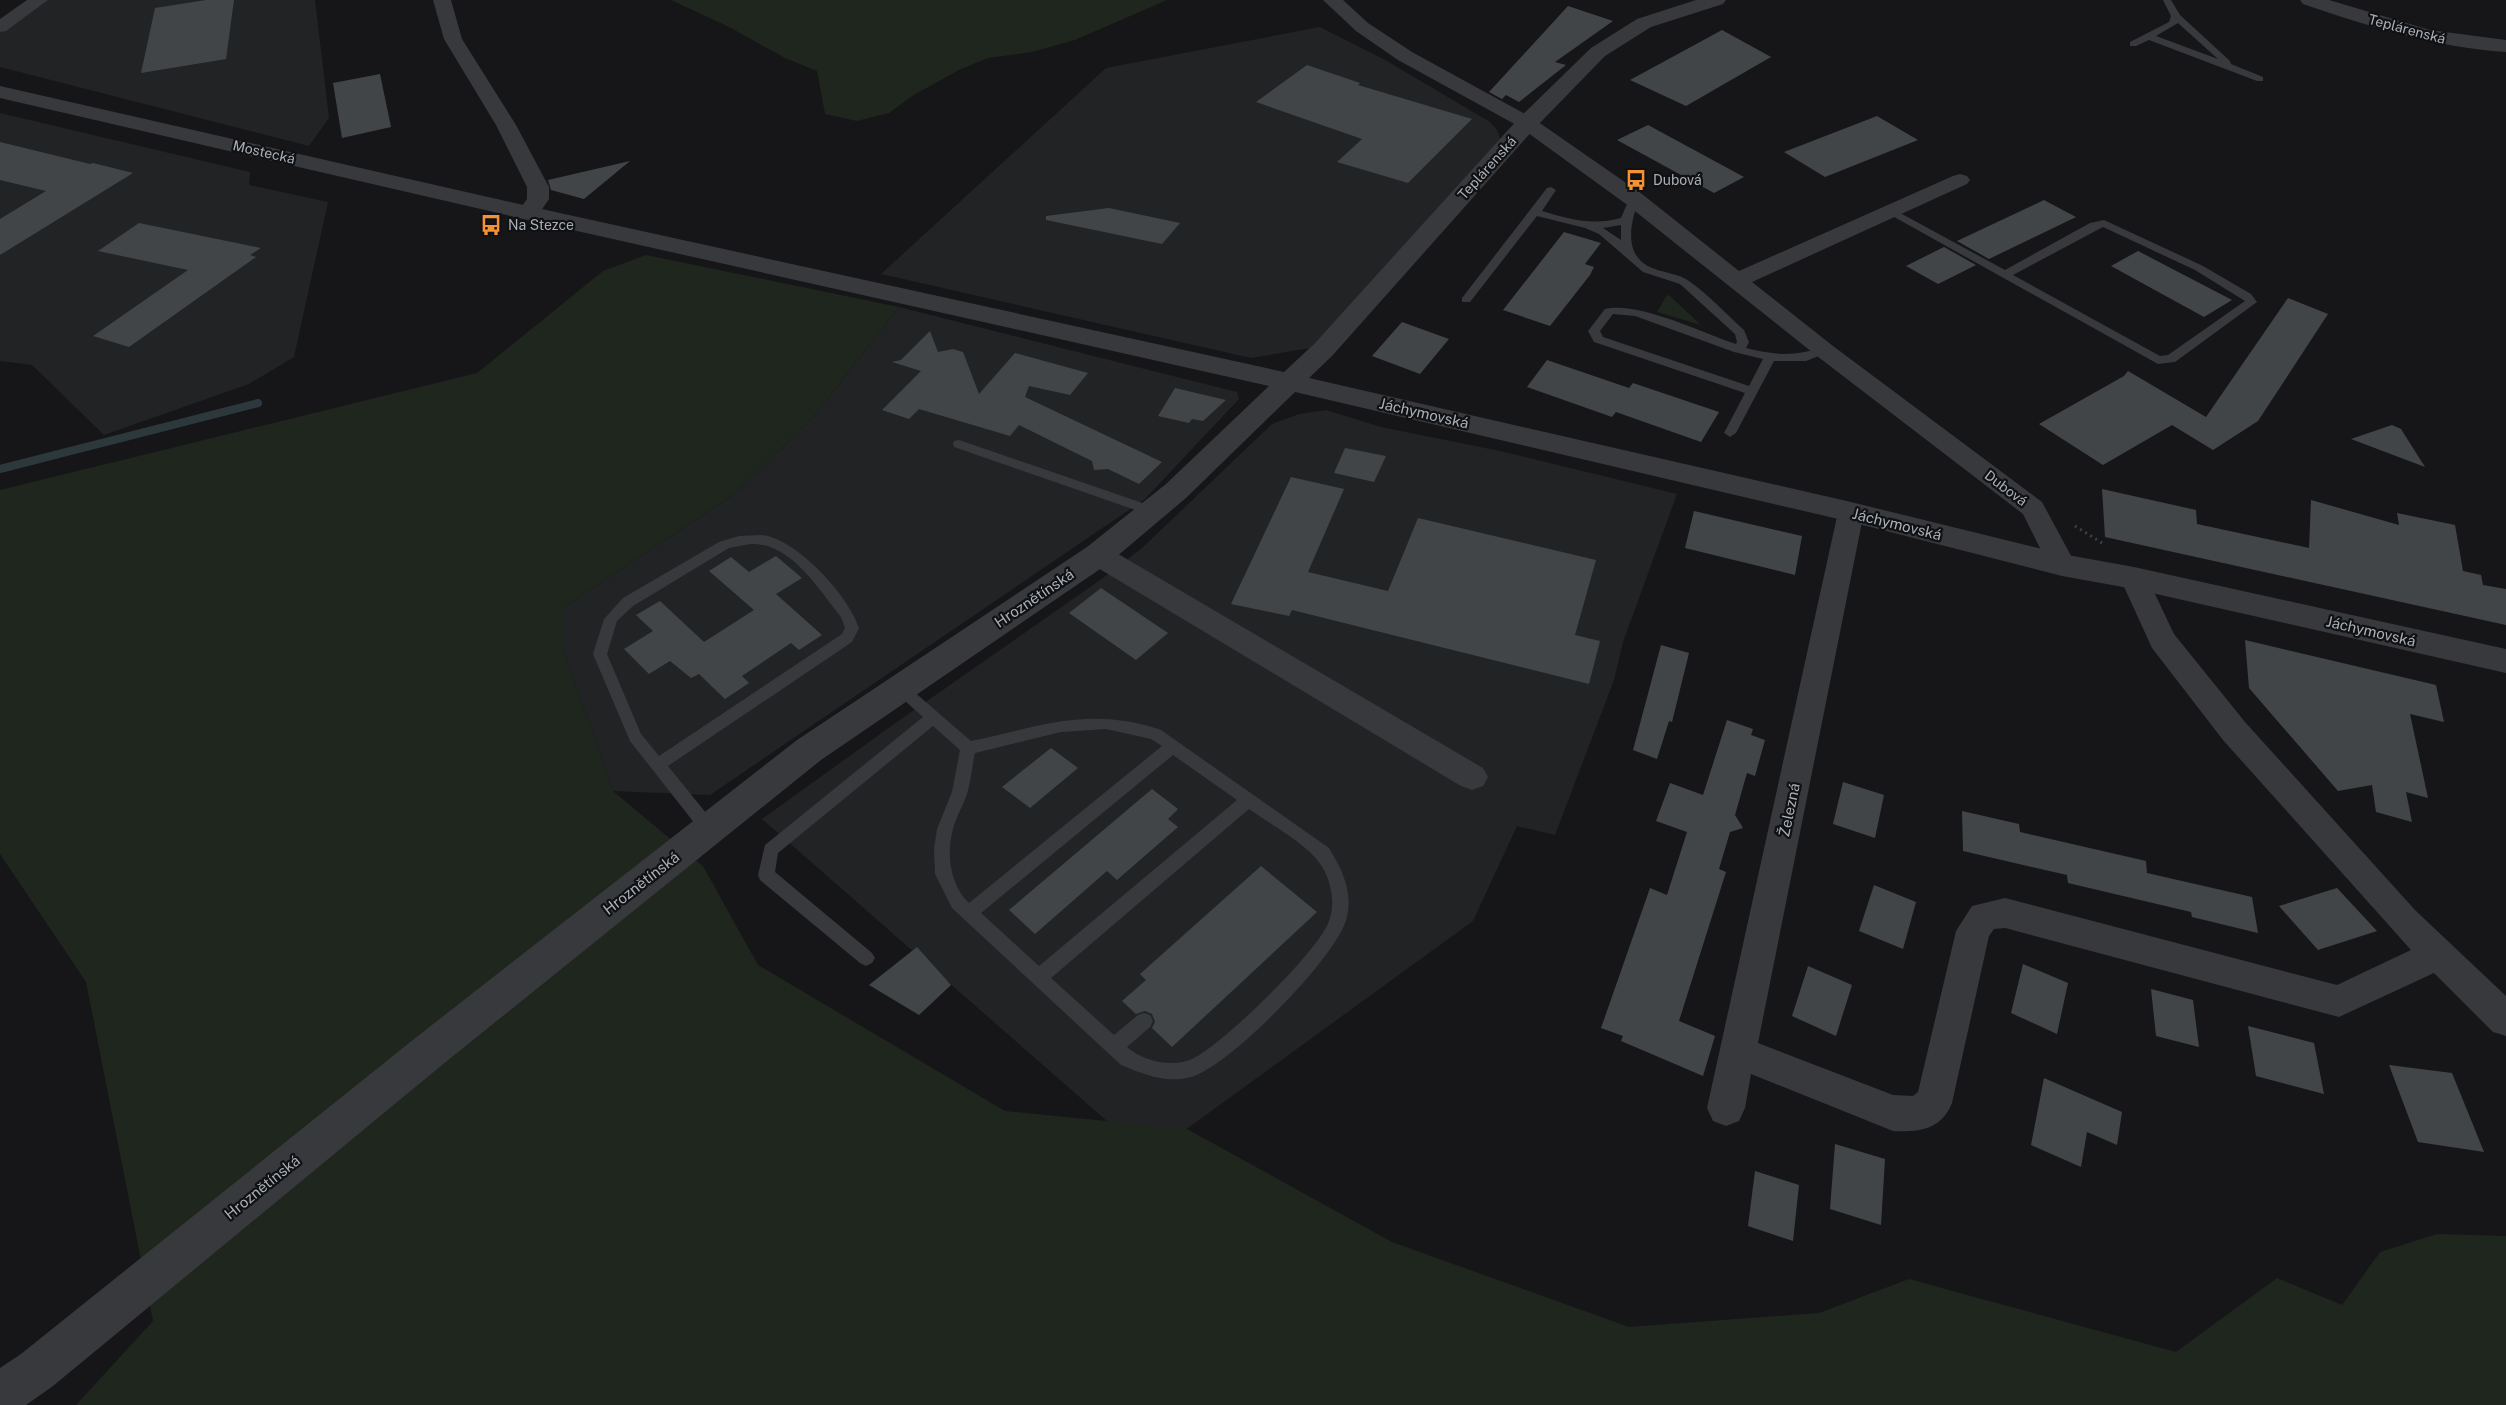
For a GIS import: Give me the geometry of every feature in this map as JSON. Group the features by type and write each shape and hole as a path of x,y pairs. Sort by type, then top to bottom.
{"street":[{"path":"0,27 39,0"},
{"path":"442,0 453,39 506,125 538,187 538,199 528,213"},
{"name":"Dubová","path":"1332,0 1362,27 1405,56 1527,123 1630,210 1737,280 1825,351 2032,508 2062,565"},
{"name":"Teplárenská","path":"1289,382 1323,350 1527,123 1598,52 1644,23 1716,0"},
{"name":"Teplárenská","path":"2310,0 2419,35 2470,44 2506,45"},
{"name":"Mostecká","path":"0,92 528,213 1289,382"},
{"path":"1737,280 1960,180"},
{"name":"Hroznětínská","path":"0,1395 37,1370 428,1052 809,750 1098,555 1176,491 1289,382"},
{"name":"Jáchymovská","path":"1289,382 1851,512 2062,565 2134,578 2506,662"},
{"name":"Železná","path":"1726,1108 1851,512"},
{"path":"1098,555 1472,777"},
{"path":"2134,578 2163,640 2234,731 2403,920 2506,1020"},
{"path":"1738,1052 1893,1113 1918,1114 1934,1103 1974,931 1984,916 2005,913 2339,1000 2438,954"}],"lane":[{"path":"2168,0 2176,16 2232,69"},
{"path":"2133,44 2173,24 2176,16"},
{"path":"2148,36 2260,80"},
{"path":"1466,300 1551,190"},
{"path":"1590,227 1605,226 1630,210"},
{"path":"1626,250 1630,210"},
{"path":"1891,211 2004,276 2158,360 2171,359 2251,304 2247,296 2199,268 2104,223 2094,225 2004,276"},
{"path":"1535,212 1603,232 1647,270 1684,282 1740,333 1743,342 1740,348"},
{"path":"1753,391 1598,339 1594,331 1609,311 1619,309 1770,358 1812,359 1825,351"},
{"path":"1730,433 1770,358"},
{"path":"959,444 1152,511"},
{"path":"658,765 847,638 852,628 848,615 789,549 766,540 738,541 724,545 628,602 611,619 600,654 635,737 710,829"},
{"path":"900,688 968,748"},
{"path":"866,958 766,875 771,850 933,717"},
{"path":"1112,722 1133,726 1156,735 1323,853 1334,869 1340,886 1341,903 1336,927 1318,954 1219,1053 1194,1068 1159,1071 1127,1059 958,903 943,874 942,849 945,829 960,792 968,748 1002,742 1050,727 1082,723 1112,722"},
{"path":"969,913 1173,746"},
{"path":"1039,977 1249,799"},
{"path":"1114,1047 1144,1021"}],"path":[{"path":"2066,519 2111,549"}],"shaded area":[{"path":"35,0 315,0 329,118 309,146 0,67 0,29"},
{"path":"671,0 1167,0 1075,40 1032,52 988,58 961,69 912,96 889,113 857,121 825,114 817,71 785,58 729,27"},
{"path":"1320,27 1387,61 1490,122 1497,130 1501,141 1310,348 1251,358 881,274 1106,68"},
{"path":"0,113 250,172 249,185 328,202 294,357 249,384 104,435 32,365 0,361"},
{"path":"646,255 899,307 814,416 733,495 564,607 564,651 613,791 703,866 758,965 1005,1111 1187,1129 1392,1242 1629,1327 1819,1313 1909,1279 2176,1352 2277,1278 2342,1305 2380,1252 2437,1234 2506,1236 2506,1405 76,1405 153,1321 86,982 0,854 0,490 477,373 603,271"},
{"path":"1667,295 1670,296 1701,325 1657,312"},
{"path":"899,307 1237,392 1239,399 1145,499 710,795 613,791 564,651 564,607 733,495 814,416"},
{"path":"1326,410 1381,427 1500,451 1677,494 1623,642 1614,680 1555,835 1517,826 1473,921 1148,1157 762,819 1142,548 1272,424 1299,414"}],"building":[{"path":"206,0 234,0 226,59 141,73 155,8"},
{"path":"1568,6 1613,21 1555,62 1566,65 1519,102 1506,95 1502,99 1489,92"},
{"path":"1722,30 1771,57 1686,106 1630,80"},
{"path":"1307,65 1360,83 1358,85 1472,119 1408,183 1337,162 1362,139 1256,102"},
{"path":"380,74 391,127 342,138 333,83"},
{"path":"1877,116 1918,140 1825,177 1784,152"},
{"path":"1648,125 1744,177 1714,193 1617,140"},
{"path":"0,142 133,173 0,255 0,219 46,191 0,180"},
{"path":"630,161 584,199 551,190 548,180"},
{"path":"2044,200 2076,217 1989,259 1957,241"},
{"path":"1109,208 1180,223 1162,244 1046,220 1046,216"},
{"path":"139,223 261,248 250,255 256,257 129,347 93,336 188,270 98,251"},
{"path":"1564,232 1601,243 1585,264 1594,267 1590,275 1550,326 1503,310"},
{"path":"1944,247 1976,265 1938,284 1906,266"},
{"path":"2138,251 2232,300 2204,317 2111,266"},
{"path":"2288,298 2328,314 2258,421 2213,450 2172,425 2103,465 2039,424 2124,376 2128,371 2206,417"},
{"path":"1402,322 1449,339 1420,374 1372,356"},
{"path":"930,331 938,352 953,349 963,352 979,394 1015,353 1088,373 1070,395 1029,386 1025,397 1162,462 1139,484 1108,469 1094,470 1092,461 1019,425 1010,436 919,409 909,419 882,410 921,371 892,362 901,360"},
{"path":"1547,360 1629,388 1633,383 1719,412 1701,442 1616,412 1612,417 1527,387"},
{"path":"1175,388 1226,400 1203,421 1192,419 1189,423 1158,416"},
{"path":"2392,425 2401,429 2425,467 2351,439"},
{"path":"1345,448 1386,456 1374,482 1334,473"},
{"path":"1291,477 1344,489 1308,572 1388,591 1418,518 1596,560 1575,635 1600,641 1589,684 1292,610 1289,616 1231,604"},
{"path":"2102,489 2196,510 2197,524 2309,548 2311,500 2399,525 2397,513 2455,525 2463,571 2481,575 2483,585 2506,589 2506,625 2105,537"},
{"path":"1694,511 1802,536 1795,575 1685,548"},
{"path":"776,556 802,578 776,594 822,635 799,650 791,643 742,676 749,683 725,699 699,674 691,678 670,661 649,674 624,649 653,631 636,615 660,601 704,642 754,610 709,571 731,557 749,572"},
{"path":"1101,588 1168,633 1136,660 1069,613"},
{"path":"2245,640 2436,685 2444,722 2410,714 2428,798 2406,792 2412,822 2376,812 2372,785 2338,791 2249,688"},
{"path":"1661,645 1689,653 1672,722 1669,721 1657,759 1633,750"},
{"path":"1727,720 1753,729 1751,735 1765,740 1755,776 1747,773 1735,815 1743,828 1730,832 1719,869 1726,872 1679,1021 1715,1036 1703,1076 1621,1041 1623,1036 1601,1028 1650,888 1667,895 1687,832 1656,821 1670,783 1703,795"},
{"path":"1051,748 1078,768 1030,808 1002,787"},
{"path":"1843,782 1884,795 1875,838 1833,824"},
{"path":"1152,789 1178,809 1168,819 1178,827 1117,880 1107,871 1035,934 1009,910"},
{"path":"1962,811 2019,824 2020,832 2146,861 2147,873 2252,897 2258,933 2192,917 2191,912 2068,883 2067,875 1963,851"},
{"path":"1261,866 1317,912 1172,1047 1152,1028 1155,1022 1152,1014 1145,1011 1136,1014 1122,1001 1146,980 1140,974"},
{"path":"1874,885 1916,902 1903,949 1859,931"},
{"path":"2337,888 2377,931 2318,950 2279,906"},
{"path":"917,947 951,985 919,1015 869,985"},
{"path":"2023,964 2068,983 2057,1034 2011,1013"},
{"path":"1808,966 1852,985 1836,1036 1792,1016"},
{"path":"2151,989 2193,1000 2199,1047 2156,1036"},
{"path":"2248,1026 2314,1043 2324,1094 2256,1076"},
{"path":"2389,1065 2452,1073 2484,1152 2418,1142"},
{"path":"2044,1078 2122,1112 2117,1145 2087,1132 2081,1167 2031,1145"},
{"path":"1835,1144 1885,1159 1881,1225 1830,1209"},
{"path":"1755,1171 1799,1185 1793,1241 1748,1226"}],"waterway":[{"path":"0,469 258,403"}],"place":[{"name":"Dubová","path":"1636,180"},
{"name":"Na Stezce","path":"491,225"}]}
